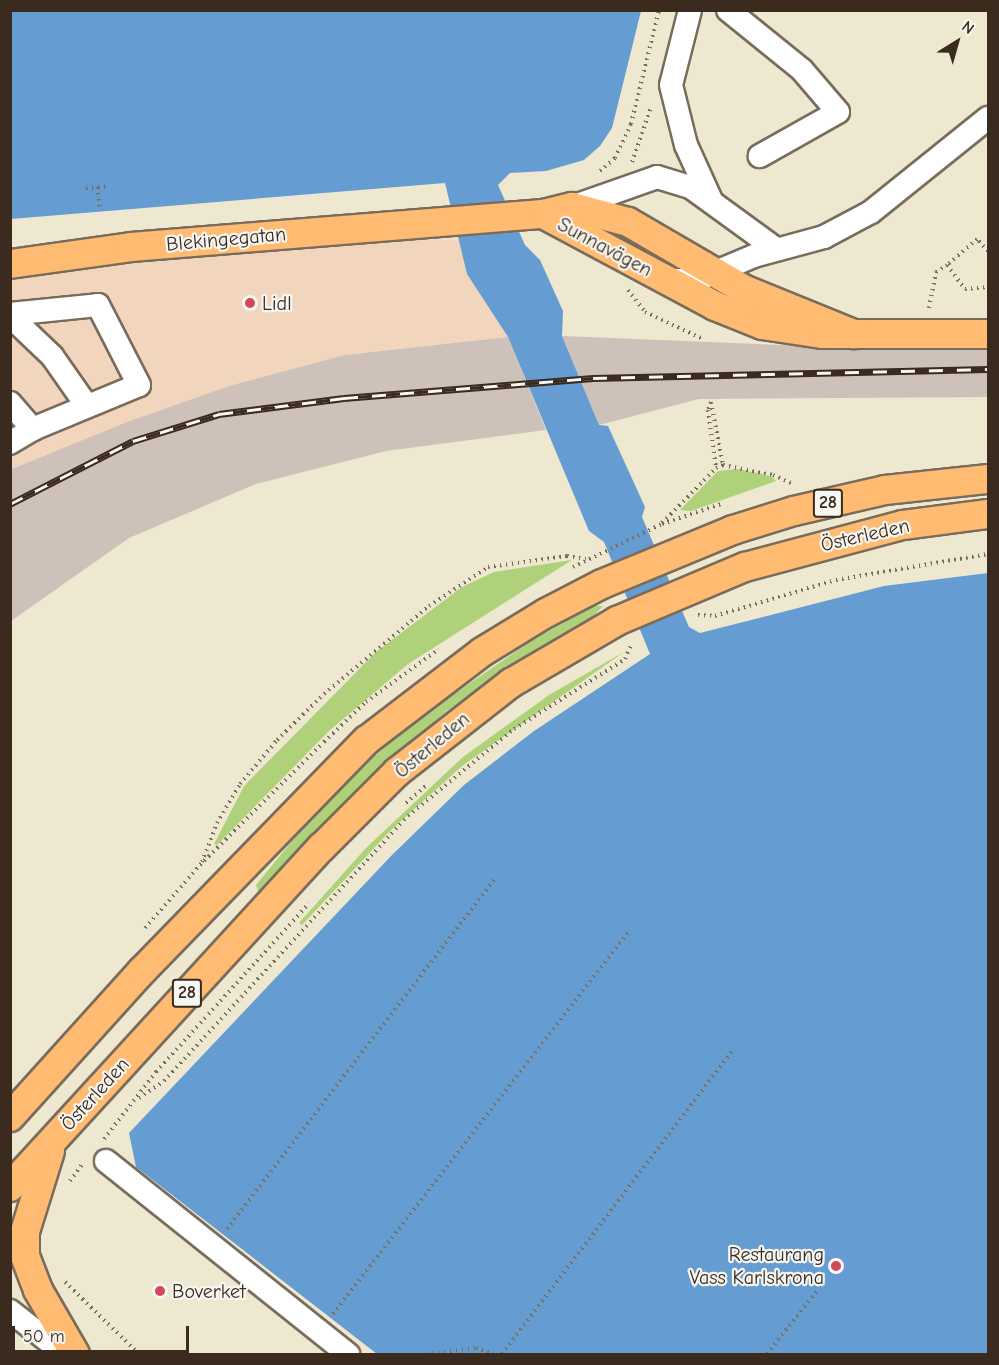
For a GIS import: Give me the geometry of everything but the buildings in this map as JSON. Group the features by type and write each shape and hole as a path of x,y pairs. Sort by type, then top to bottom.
{"main road":[{"name":"Sunnavägen","path":"543,214 572,207 628,222 776,306 854,334"},
{"name":"Sunnavägen","path":"543,214 665,280 762,325 790,332 988,334"},
{"name":"Blekingegatan","path":"10,264 131,247 543,214"},
{"name":"Österleden","path":"10,1117 150,963 368,740 482,652 546,613 602,584 674,552 805,508 885,490 988,479"},
{"name":"Österleden","path":"10,1187 322,847 398,772 511,683 617,621 692,601 812,546 903,525 988,514"},
{"path":"53,1140 31,1206 25,1256 38,1290 75,1354"}],"street":[{"path":"690,10 671,85 686,145 711,202"},
{"path":"728,10 802,70 838,112 760,156"},
{"path":"665,280 697,280 777,249 824,237 871,212 988,118"},
{"path":"572,207 657,177 692,188 777,249"},
{"path":"10,315 98,305 139,385 33,429 10,443"},
{"path":"10,315 52,356 87,406"},
{"path":"10,403 33,429"},
{"path":"99,1153 348,1354"},
{"path":"10,1311 65,1354"}],"path":[{"path":"591,178 615,158 631,124 659,10"},
{"path":"630,166 654,97"},
{"path":"86,188 110,186"},
{"path":"98,187 100,211"},
{"path":"927,319 936,272 977,239 988,252"},
{"path":"947,265 965,289 988,287"},
{"path":"627,289 645,312 701,338"},
{"path":"716,468 708,411 711,402 723,465"},
{"path":"200,865 217,823 240,784 278,740 324,694 429,606 488,567 545,558 591,557 662,524 716,468 723,465 773,475 790,483"},
{"path":"692,601 716,616 836,580 988,554"},
{"path":"137,1100 164,1081 408,816 514,729 625,659 631,645 621,651"},
{"path":"402,806 434,779"},
{"path":"223,1234 495,879"},
{"path":"64,1189 99,1153 156,1072 311,901"},
{"path":"330,1317 628,933"},
{"path":"502,1354 733,1050"},
{"path":"61,1276 139,1354"},
{"path":"767,1354 817,1291"},
{"path":"426,1354 476,1348 493,1354"}],"shaded area":[{"path":"360,238 460,240 467,274 508,337 345,355 229,386 127,422 11,470 11,273"},
{"path":"562,336 879,349 988,345 988,397 699,399 599,425"},
{"path":"508,337 546,430 386,451 256,484 129,538 11,621 12,469 127,422 229,386 345,355"}],"green space":[{"path":"737,469 771,476 776,481 691,511 680,510 718,471"},
{"path":"572,560 408,664 329,731 217,845 214,844 244,786 376,652 462,587 494,572"},
{"path":"593,606 603,606 591,619 515,664 447,711 389,762 260,897 256,885 292,841 352,777 405,728 528,643"},
{"path":"624,652 462,766 390,831 302,925 299,923 366,848 463,757 549,695"}],"water":[{"path":"11,11 641,11 612,128 600,146 584,160 546,171 510,173 498,185 525,245 540,260 563,311 562,336 599,425 608,426 645,507 642,517 689,627 700,633 884,586 988,573 988,1354 377,1354 136,1167 129,1133 392,855 464,785 534,731 650,654 604,542 589,531 508,337 467,274 445,183 11,219"}],"railway":[{"path":"10,504 133,441 219,414 344,398 593,378 988,369"}],"place":[{"name":"Lidl","path":"250,303"},
{"name":"Restaurang Vass Karlskrona","path":"836,1266"},
{"name":"Boverket","path":"160,1291"}]}
